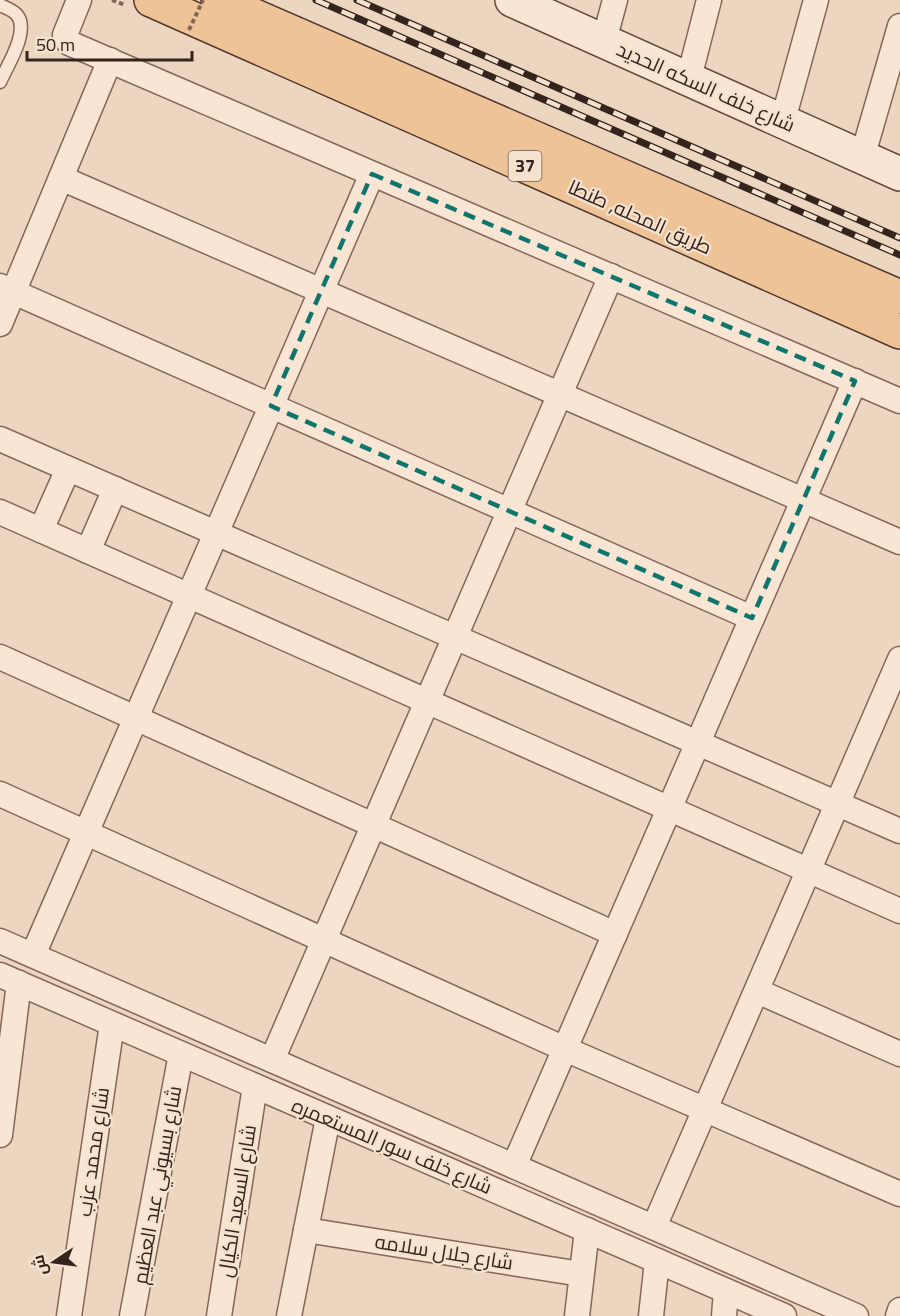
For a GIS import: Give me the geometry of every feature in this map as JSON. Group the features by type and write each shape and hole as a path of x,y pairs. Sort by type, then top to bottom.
{"main road":[{"name":"طريق المحله, طنطا","path":"151,0 900,332"},
{"name":"طريق المحله, طنطا","path":"218,0 900,297"}],"street":[{"path":"79,0 65,35 66,40 900,401"},
{"path":"604,41 615,0"},
{"path":"689,78 709,0"},
{"path":"783,120 816,0"},
{"name":"شارع خلف السكه الحديد","path":"516,1 900,174"},
{"path":"862,158 900,26"},
{"path":"0,324 7,289 61,178 110,60"},
{"path":"33,956 372,174"},
{"path":"61,178 900,542"},
{"path":"272,1060 611,276"},
{"path":"7,289 752,618"},
{"path":"514,1166 855,381"},
{"path":"0,439 900,831"},
{"path":"41,530 68,469"},
{"path":"88,551 115,489"},
{"path":"0,512 900,911"},
{"path":"0,657 615,934"},
{"path":"654,1227 837,803 898,671"},
{"path":"0,794 565,1049 900,1194"},
{"path":"0,941 856,1316"},
{"path":"0,1135 9,979"},
{"name":"شارع خلف سور المستعمره","path":"9,979 784,1316"},
{"path":"757,991 900,1054"},
{"name":"شارع محمد عزب","path":"69,1316 112,1024"},
{"name":"شارع بسيوني عبد العظيم","path":"132,1316 181,1054"},
{"name":"شارع السعيد الكيال","path":"219,1316 255,1086"},
{"path":"289,1316 328,1118"},
{"name":"شارع جلال سلامه","path":"306,1230 581,1274"},
{"path":"577,1316 587,1230"},
{"path":"651,1316 657,1261"},
{"path":"724,1316 726,1291"},
{"path":"897,1316 900,1310"}],"lane":[{"path":"0,5 18,16 22,30 0,82"}],"path":[{"path":"189,30 203,0"}],"highlighted area":[{"path":"372,174 855,381 752,618 271,406"}],"railway":[{"path":"316,0 900,255"},
{"path":"357,0 900,238"}]}
